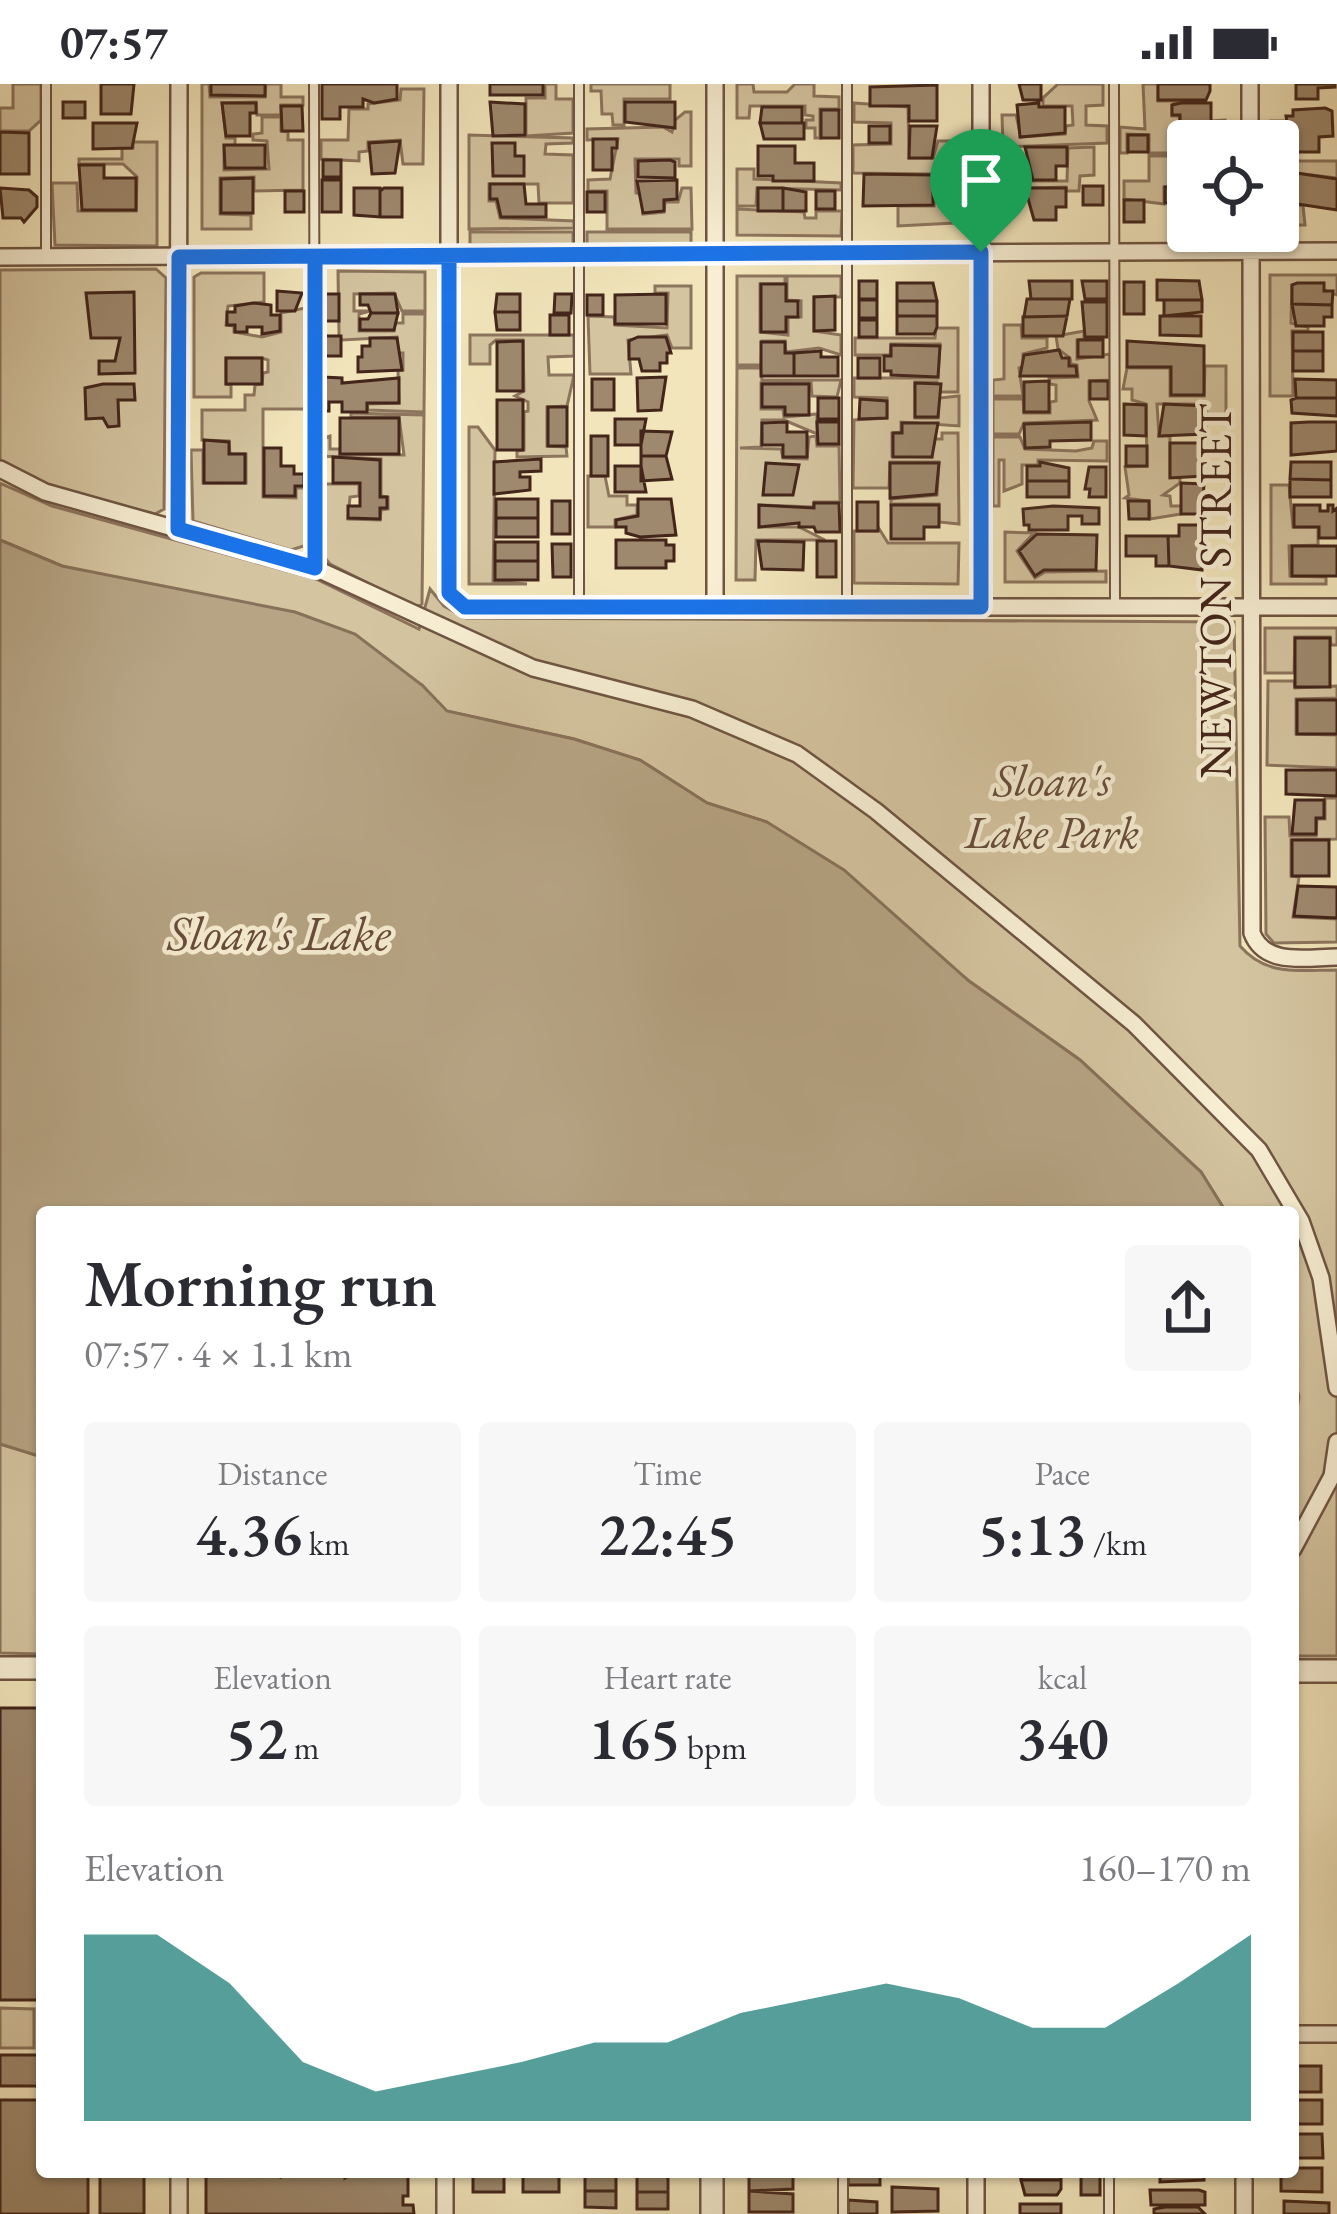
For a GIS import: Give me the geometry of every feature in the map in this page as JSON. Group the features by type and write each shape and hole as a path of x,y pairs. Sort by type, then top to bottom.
{"street":[{"path":"178,529 179,84"},
{"path":"449,84 449,593 465,607 1337,607"},
{"path":"715,84 715,607"},
{"path":"981,84 981,607"},
{"path":"1250,84 1250,120"},
{"path":"1299,251 1337,251"},
{"path":"0,257 1167,252"},
{"name":"NEWTON STREET","path":"1251,252 1252,933 1260,948 1277,957 1337,957"},
{"path":"0,469 45,492 315,568 533,668 709,715 797,754 876,811 1134,1024 1246,1136 1282,1184 1291,1206"},
{"path":"1299,1225 1321,1278 1337,1388"},
{"path":"1299,1538 1332,1476 1337,1442"},
{"path":"0,1668 36,1668"},
{"path":"1299,1671 1337,1671"},
{"path":"1299,2034 1337,2034"},
{"path":"178,2178 178,2214"},
{"path":"445,2178 445,2214"},
{"path":"712,2178 712,2214"},
{"path":"976,2178 976,2214"},
{"path":"1244,2178 1244,2214"}],"lane":[{"path":"46,84 46,257"},
{"path":"314,84 315,568"},
{"path":"579,84 579,607"},
{"path":"847,84 847,607"},
{"path":"1114,84 1115,607"},
{"path":"843,2178 844,2214"},
{"path":"1109,2178 1109,2214"}],"green space":[{"path":"13,84 41,84 41,120 29,131 0,131 0,108 13,108"},
{"path":"202,84 209,84 210,97 265,97 266,84 281,84 281,97 303,97 303,105 281,105 281,115 257,115 256,102 222,103 226,138 235,138 235,145 224,146 224,170 269,169 267,141 253,140 253,134 262,133 262,117 281,117 281,131 288,132 288,140 303,140 303,190 254,191 254,177 220,178 220,214 251,215 251,229 202,229"},
{"path":"545,84 556,84 556,99 573,99 573,133 526,136 526,98 545,98"},
{"path":"591,84 670,84 670,99 624,99 624,125 613,125 612,114 602,114 601,91 591,91"},
{"path":"737,84 753,84 754,92 787,92 795,84 814,84 814,96 839,97 839,109 820,109 820,138 815,138 815,128 806,128 806,120 813,116 805,115 805,106 750,106 749,118 737,118"},
{"path":"1058,84 1103,84 1103,105 1086,106 1086,125 1107,126 1107,143 1003,147 1002,115 1016,115 1021,137 1065,134 1066,126 1073,125 1072,106 1043,106 1043,98"},
{"path":"1143,84 1158,84 1158,101 1180,101 1172,105 1172,116 1180,120 1167,120 1167,153 1149,153 1149,135 1127,134 1127,153 1120,153 1120,127 1145,129"},
{"path":"401,89 424,89 423,164 403,164 400,140 368,142 368,151 359,152 359,161 321,159 321,140 348,140 349,109 400,100"},
{"path":"854,103 908,107 909,158 933,158 938,141 958,141 954,192 934,192 934,174 853,173 853,145 891,144 891,123 854,122"},
{"path":"691,112 691,166 679,166 679,159 635,159 636,193 642,194 643,214 664,212 665,202 678,202 682,188 691,188 692,229 607,229 607,191 588,191 588,180 610,179 618,139 587,140 587,129 663,127 672,132 675,120"},
{"path":"469,135 573,138 573,143 546,144 545,154 573,155 573,203 539,203 538,184 489,184 489,201 496,201 500,218 574,221 574,228 469,229"},
{"path":"133,142 157,142 157,246 55,245 52,183 77,183 78,211 136,211 137,177 123,164 79,164 79,159 122,159 122,148 133,148"},
{"path":"1094,147 1094,175 1080,176 1079,191 1066,187 1003,189 1003,161 1026,161 1033,181 1067,181 1068,148"},
{"path":"1149,156 1167,156 1164,204 1124,199 1124,181 1149,181"},
{"path":"1299,161 1337,161 1337,178 1299,173"},
{"path":"737,169 754,169 754,179 841,183 841,190 757,188 756,206 737,206"},
{"path":"935,195 954,195 954,223 898,226 898,206 934,206"},
{"path":"1299,205 1303,206 1305,225 1299,225"},
{"path":"737,209 804,212 805,218 816,218 816,211 842,211 841,236 737,235"},
{"path":"470,232 573,232 573,245 470,245"},
{"path":"587,232 691,232 691,245 587,245"},
{"path":"156,269 166,278 164,509 155,514 55,488 0,460 0,270"},
{"path":"338,271 425,272 425,311 402,311 394,293 354,294 354,311 370,311 359,314 359,331 394,331 395,323 403,323 403,314 425,314 424,412 368,410 367,404 399,403 403,353 398,353 397,337 342,340"},
{"path":"264,273 264,302 228,306 226,325 234,326 234,332 262,337 281,332 281,313 305,308 306,409 263,409 263,497 296,498 296,488 305,488 307,474 307,545 291,550 193,521 191,450 203,450 203,483 246,483 246,454 230,454 229,441 202,440 202,410 245,410 245,395 254,395 255,385 262,384 263,373 268,372 268,360 262,358 226,358 231,397 194,397 194,277"},
{"path":"1270,275 1337,275 1337,295 1324,290 1323,283 1292,285 1291,323 1308,327 1308,331 1292,331 1293,396 1270,396"},
{"path":"737,276 785,276 785,284 760,284 760,332 788,335 788,317 801,317 801,301 787,300 787,276 841,276 841,297 814,297 814,331 841,335 841,355 819,348 786,352 785,341 762,341 761,365 737,365"},
{"path":"655,286 691,286 691,348 672,348 667,335 628,340 631,374 590,374 588,316 614,317 615,325 667,328 668,293 655,293"},
{"path":"1004,325 1021,325 1022,338 1047,338 1047,348 1023,354 1019,368 1023,396 993,396 993,380 1004,379"},
{"path":"936,328 958,328 958,392 941,392 937,382 915,382 915,418 938,418 939,398 959,396 959,426 901,422 901,432 892,433 892,456 932,457 933,439 942,439 942,433 958,433 959,524 939,522 939,504 891,504 891,499 937,495 939,462 890,462 889,488 853,488 854,420 887,418 887,398 854,397 854,378 938,378 940,344 891,344 890,355 855,355 855,338 935,338"},
{"path":"1084,331 1084,339 1077,340 1077,359 1110,354 1110,380 1089,381 1089,401 1097,420 1024,423 1019,434 993,434 993,399 1023,399 1024,413 1050,413 1056,385 1049,378 1078,377 1077,365 1058,349 1056,336"},
{"path":"470,335 574,335 574,356 548,357 549,375 574,375 567,406 547,407 547,446 566,447 567,456 517,457 517,451 524,450 524,412 528,411 528,402 515,396 524,391 523,340 496,340 490,345 490,364 470,364"},
{"path":"1205,366 1226,366 1226,416 1207,416 1206,404 1157,404 1159,436 1170,436 1170,477 1180,478 1163,495 1170,496 1171,506 1181,506 1181,514 1150,519 1149,501 1125,498 1129,495 1125,467 1147,466 1146,404 1132,400 1132,389 1123,389 1127,368 1170,368 1170,396 1204,396"},
{"path":"737,368 761,368 762,380 841,380 837,397 812,396 811,382 761,383 761,409 783,409 784,417 817,414 817,434 784,420 762,420 761,447 740,448 781,449 783,458 807,459 809,437 816,436 817,446 839,446 840,502 814,502 813,507 759,505 759,527 799,527 825,540 756,540 755,580 736,580"},
{"path":"351,413 424,415 422,604 416,607 330,564 320,552 321,484 359,484 359,496 350,497 348,519 380,520 381,510 388,509 388,497 381,496 381,459 320,456 320,439 330,436 330,449 340,449 340,454 404,455 399,417 351,417"},
{"path":"469,427 478,427 495,450 493,581 527,584 469,584"},
{"path":"993,437 1020,437 1025,449 1076,451 1092,448 1094,441 1107,441 1107,461 1038,460 1038,465 1022,465 1022,484 1004,491 1004,460 999,460 999,506 993,506"},
{"path":"588,476 605,476 609,496 627,496 627,505 637,505 637,515 615,520 615,527 588,527"},
{"name":"Sloan's Lake Park","path":"0,483 52,506 316,579 419,629 430,589 444,606 466,618 1234,622 1240,946 1273,967 1337,970 1337,1656 1299,1656 1299,1206 1222,1206 1201,1172 1080,1060 969,981 767,822 707,803 640,760 574,739 446,711 422,685 129,583 62,566 0,540"},
{"path":"1271,485 1289,485 1293,527 1318,527 1318,545 1289,546 1290,576 1326,577 1326,584 1271,584"},
{"path":"878,527 888,543 959,543 958,584 854,583 854,531 877,531"},
{"path":"1005,532 1034,533 1017,551 1035,578 1045,572 1106,571 1106,582 1005,582"},
{"path":"1265,628 1337,628 1337,645 1331,645 1330,637 1295,637 1294,673 1265,673"},
{"path":"1268,681 1294,681 1295,688 1337,686 1337,698 1296,699 1296,734 1337,735 1337,768 1267,765"},
{"path":"1325,798 1337,798 1337,839 1291,840 1291,876 1299,877 1293,917 1337,919 1337,942 1274,943 1266,934 1265,817 1289,817 1290,836 1316,836 1317,819 1325,819"},
{"path":"0,1444 36,1455 36,1654 0,1653"},
{"path":"0,2008 34,2009 34,2048 0,2048"}],"water":[{"name":"Sloan's Lake","path":"0,540 62,566 295,612 355,634 422,685 447,711 574,739 640,760 707,803 767,822 844,870 969,981 1080,1060 1201,1172 1222,1206 36,1206 36,1455 0,1444"}],"building":[{"path":"101,84 134,84 131,114 101,114"},
{"path":"211,84 265,84 265,96 211,95"},
{"path":"322,84 397,84 397,99 374,103 363,99 363,107 340,107 340,119 322,119"},
{"path":"490,84 543,84 543,95 490,95"},
{"path":"1019,84 1041,84 1041,100 1023,100"},
{"path":"1158,84 1210,84 1210,91 1206,100 1158,100"},
{"path":"1296,84 1335,87 1318,88 1318,99 1296,99"},
{"path":"937,85 937,121 909,121 909,106 870,106 870,87"},
{"path":"63,102 85,102 85,118 63,118"},
{"path":"490,102 525,104 525,135 493,136"},
{"path":"625,102 675,102 675,128 625,122"},
{"path":"222,103 256,103 256,113 250,113 250,136 226,136"},
{"path":"1039,103 1039,107 1065,107 1065,133 1020,137 1017,105"},
{"path":"1211,103 1211,120 1180,120 1180,115 1172,115 1172,105"},
{"path":"281,106 302,106 303,131 282,131"},
{"path":"762,107 802,107 802,123 760,123"},
{"path":"821,110 839,110 839,138 821,138"},
{"path":"1293,110 1332,111 1333,136 1319,137 1319,152 1299,152 1299,120 1287,120 1286,116 1293,116"},
{"path":"93,123 137,123 132,148 93,149"},
{"path":"760,123 804,123 804,139 764,139"},
{"path":"869,126 890,126 890,143 869,143"},
{"path":"910,126 937,126 932,158 909,158"},
{"path":"0,132 29,133 29,174 0,174"},
{"path":"1128,135 1148,135 1148,152 1128,152"},
{"path":"593,139 617,139 612,170 593,170"},
{"path":"400,141 395,173 372,174 369,143"},
{"path":"492,143 515,143 515,156 524,156 524,176 493,176"},
{"path":"224,145 265,145 265,168 225,168"},
{"path":"758,146 795,146 795,163 814,163 814,181 773,181 773,176 758,176"},
{"path":"1025,147 1067,147 1067,166 1056,166 1056,180 1033,180"},
{"path":"323,160 341,160 341,177 323,177"},
{"path":"638,161 675,162 675,178 638,177"},
{"path":"79,165 104,165 104,178 136,178 136,210 82,210"},
{"path":"1299,173 1337,179 1337,210 1299,204"},
{"path":"864,174 933,175 933,205 863,206"},
{"path":"253,178 253,213 221,213 221,179"},
{"path":"322,180 341,180 341,212 322,212"},
{"path":"677,180 677,199 664,200 664,211 643,213 637,181"},
{"path":"490,184 524,184 526,204 546,204 546,217 501,217 497,199 490,199"},
{"path":"1083,186 1103,186 1103,205 1083,205"},
{"path":"0,188 29,190 37,197 37,207 24,222 3,218"},
{"path":"354,188 380,188 380,217 354,215"},
{"path":"384,188 402,188 402,217 380,217"},
{"path":"758,188 783,188 783,211 758,211"},
{"path":"783,188 806,192 806,211 783,211"},
{"path":"1025,188 1066,188 1066,207 1056,207 1056,220 1034,220"},
{"path":"285,191 304,191 304,212 285,212"},
{"path":"816,191 835,191 835,209 816,209"},
{"path":"587,192 605,192 605,212 587,212"},
{"path":"1124,200 1144,200 1144,222 1124,222"},
{"path":"1157,280 1199,281 1202,300 1157,300"},
{"path":"859,281 877,281 877,299 859,299"},
{"path":"1029,281 1072,281 1072,299 1031,299"},
{"path":"1082,281 1107,281 1107,299 1085,299"},
{"path":"1124,282 1144,282 1144,314 1124,314"},
{"path":"897,283 933,283 937,301 897,301"},
{"path":"1324,283 1324,291 1333,291 1332,305 1292,304 1292,285"},
{"path":"761,284 786,284 786,301 798,301 798,317 786,317 786,332 761,332"},
{"path":"277,291 302,293 295,311 277,311"},
{"path":"134,292 135,373 99,374 99,361 115,361 120,338 91,338 86,293"},
{"path":"322,294 339,294 339,321 322,321"},
{"path":"360,294 395,294 398,313 371,313 368,305 360,305"},
{"path":"497,294 520,294 520,312 495,312"},
{"path":"555,294 572,294 571,313 554,313"},
{"path":"666,294 666,324 615,324 615,295"},
{"path":"587,295 603,295 603,315 587,315"},
{"path":"835,296 835,330 814,331 814,297"},
{"path":"1027,299 1070,299 1067,316 1024,317"},
{"path":"859,300 877,300 877,318 859,318"},
{"path":"1164,300 1202,300 1202,312 1164,316"},
{"path":"897,301 937,301 937,316 897,316"},
{"path":"1082,302 1107,302 1107,337 1085,337"},
{"path":"253,303 271,305 271,315 280,315 280,331 262,334 262,327 247,327 247,332 235,332 235,325 227,325 227,312"},
{"path":"1292,304 1332,305 1332,317 1324,317 1324,326 1296,326"},
{"path":"495,312 520,312 520,330 497,330"},
{"path":"371,313 398,313 394,330 360,330 360,319 368,319"},
{"path":"550,315 569,315 569,335 550,335"},
{"path":"897,316 937,316 937,327 934,334 897,334"},
{"path":"1067,316 1063,336 1023,336 1023,317"},
{"path":"1160,316 1201,316 1201,336 1160,335"},
{"path":"859,320 877,320 877,337 859,337"},
{"path":"1293,332 1323,332 1323,351 1293,351"},
{"path":"325,336 341,336 341,356 325,356"},
{"path":"666,337 671,353 667,353 667,363 660,363 660,371 642,371 639,359 629,359 629,341"},
{"path":"370,338 397,338 402,370 358,372 358,357 362,357 362,346 370,346"},
{"path":"1078,340 1103,340 1103,357 1078,357"},
{"path":"523,341 523,391 497,391 497,342"},
{"path":"1127,341 1204,346 1204,395 1171,395 1171,367 1127,367"},
{"path":"761,342 785,342 785,353 794,353 794,376 761,376"},
{"path":"891,345 940,346 938,377 884,371 884,356 891,356"},
{"path":"1059,350 1062,358 1069,358 1069,366 1076,366 1077,376 1020,376 1024,355"},
{"path":"821,351 821,357 838,357 838,376 794,376 794,353"},
{"path":"1293,351 1323,351 1323,371 1293,371"},
{"path":"226,358 262,358 262,384 226,384"},
{"path":"858,358 880,358 880,378 858,378"},
{"path":"322,377 342,378 342,383 399,378 399,403 367,403 367,412 342,412 342,402 329,402 329,411 320,411"},
{"path":"666,377 661,410 638,411 637,378"},
{"path":"592,379 614,379 614,410 592,410"},
{"path":"1295,379 1337,380 1337,398 1296,398"},
{"path":"1049,381 1049,412 1024,412 1024,382"},
{"path":"1090,381 1108,381 1108,399 1090,399"},
{"path":"915,383 941,384 938,417 915,417"},
{"path":"134,384 135,400 118,400 119,426 108,427 103,418 86,419 85,388"},
{"path":"762,384 809,384 809,415 785,415 785,407 762,407"},
{"path":"818,398 839,398 839,419 818,419"},
{"path":"1337,398 1337,416 1292,413 1291,400"},
{"path":"860,399 887,401 887,418 859,419"},
{"path":"497,400 523,400 523,450 497,450"},
{"path":"1124,404 1146,405 1146,436 1124,435"},
{"path":"1164,404 1206,406 1206,434 1159,436"},
{"path":"548,407 567,407 567,446 548,446"},
{"path":"340,418 399,418 399,454 340,454"},
{"path":"615,419 646,419 641,445 615,445"},
{"path":"787,422 787,432 807,432 807,457 783,457 783,445 762,445 762,423"},
{"path":"817,422 839,422 839,444 818,444"},
{"path":"1091,422 1091,440 1050,441 1050,447 1025,448 1024,424"},
{"path":"1337,422 1337,451 1291,455 1291,423"},
{"path":"902,423 938,423 932,457 893,457 893,433 902,433"},
{"path":"641,431 672,432 666,456 641,456"},
{"path":"591,436 608,436 608,476 591,476"},
{"path":"204,440 229,442 229,454 245,454 245,483 204,483"},
{"path":"1170,443 1203,443 1203,476 1170,478"},
{"path":"1126,446 1147,446 1147,466 1126,466"},
{"path":"264,448 281,448 281,466 294,466 294,474 304,474 304,486 295,486 295,496 264,496"},
{"path":"641,456 666,456 672,479 641,481"},
{"path":"333,457 380,460 380,497 387,497 387,508 380,508 380,519 348,518 348,506 360,506 360,483 333,483"},
{"path":"541,459 541,471 520,472 520,477 530,477 530,490 494,494 494,462"},
{"path":"1040,462 1069,468 1069,481 1027,481 1027,466 1040,466"},
{"path":"1291,462 1331,462 1331,480 1290,479"},
{"path":"766,463 799,465 793,495 763,495"},
{"path":"890,463 939,463 936,494 890,498"},
{"path":"615,466 641,466 646,492 615,492"},
{"path":"1089,467 1106,467 1106,497 1089,497 1090,489 1085,489"},
{"path":"1290,479 1331,480 1331,497 1290,497"},
{"path":"1027,481 1069,481 1069,497 1027,497"},
{"path":"1181,483 1204,484 1202,514 1181,514"},
{"path":"496,499 538,499 538,518 496,518"},
{"path":"638,499 671,499 676,535 640,537 626,533 626,527 616,527 616,520 638,516"},
{"path":"552,501 570,501 570,534 552,534"},
{"path":"1128,501 1149,501 1149,519 1129,519"},
{"path":"857,502 878,502 878,531 857,531"},
{"path":"814,503 839,503 840,532 816,532 799,523 759,527 759,505 814,508"},
{"path":"891,505 939,505 939,527 924,527 924,539 891,539"},
{"path":"1294,505 1320,505 1320,511 1328,511 1328,505 1333,505 1333,511 1337,508 1337,538 1319,538 1319,527 1294,527"},
{"path":"1099,508 1099,524 1082,524 1082,516 1068,516 1068,530 1029,530 1024,525 1023,509"},
{"path":"496,518 538,518 538,537 496,537"},
{"path":"1179,525 1203,525 1202,570 1169,566 1168,536 1179,536"},
{"path":"1037,534 1097,535 1096,570 1044,570 1035,576 1019,551"},
{"path":"1126,536 1168,536 1169,566 1156,566 1156,556 1126,556"},
{"path":"616,540 666,540 666,545 674,545 674,561 666,561 666,568 616,568"},
{"path":"758,541 804,542 803,570 762,569"},
{"path":"817,541 836,541 836,577 817,577"},
{"path":"495,542 538,542 538,561 495,561"},
{"path":"552,544 571,544 571,577 553,577"},
{"path":"1292,546 1337,546 1337,576 1292,576"},
{"path":"495,561 538,561 538,580 495,580"},
{"path":"1295,638 1330,638 1330,687 1295,687"},
{"path":"1297,700 1337,700 1337,734 1297,734"},
{"path":"1286,770 1337,770 1337,796 1286,794"},
{"path":"1295,800 1324,800 1324,818 1316,818 1316,834 1292,834"},
{"path":"1292,840 1329,840 1329,876 1292,876"},
{"path":"1298,886 1337,887 1337,918 1294,916"},
{"path":"0,1708 36,1708 36,2000 0,2000"},
{"path":"0,2055 36,2055 36,2086 0,2086"},
{"path":"1299,2066 1321,2066 1321,2092 1299,2092"},
{"path":"0,2100 36,2100 36,2178 88,2178 88,2214 0,2214"},
{"path":"1299,2100 1322,2100 1322,2124 1299,2124"},
{"path":"1299,2134 1322,2134 1323,2158 1299,2158"},
{"path":"1299,2168 1322,2168 1322,2192 1281,2191 1281,2178 1299,2178"},
{"path":"100,2178 144,2178 144,2214 100,2214"},
{"path":"206,2178 408,2178 403,2205 413,2205 414,2214 206,2214"},
{"path":"473,2178 504,2178 504,2192 473,2192"},
{"path":"523,2178 559,2178 559,2192 523,2192"},
{"path":"585,2178 616,2178 616,2191 585,2191"},
{"path":"637,2178 668,2178 668,2192 637,2192"},
{"path":"749,2178 793,2178 793,2189 749,2191"},
{"path":"848,2178 880,2178 880,2185 848,2185"},
{"path":"1081,2178 1100,2178 1100,2195 1081,2195"},
{"path":"1160,2178 1204,2178 1204,2180 1160,2182"},
{"path":"1021,2180 1061,2180 1061,2189 1057,2195 1025,2195"},
{"path":"892,2187 938,2189 938,2211 892,2212"},
{"path":"1150,2190 1199,2190 1205,2192 1205,2205 1151,2205"},
{"path":"585,2191 616,2191 616,2208 585,2207"},
{"path":"749,2191 793,2194 793,2212 749,2212"},
{"path":"637,2192 668,2192 668,2209 637,2209"},
{"path":"848,2200 877,2202 877,2214 848,2214"},
{"path":"1284,2201 1329,2203 1329,2214 1284,2214"},
{"path":"1020,2204 1061,2204 1061,2214 1020,2214"},
{"path":"1198,2207 1205,2214 1154,2214 1154,2209"}],"route":[{"path":"981,252 981,607 465,607 456,603 449,593 449,257 315,257 315,568 178,529 179,257 981,252"}]}
